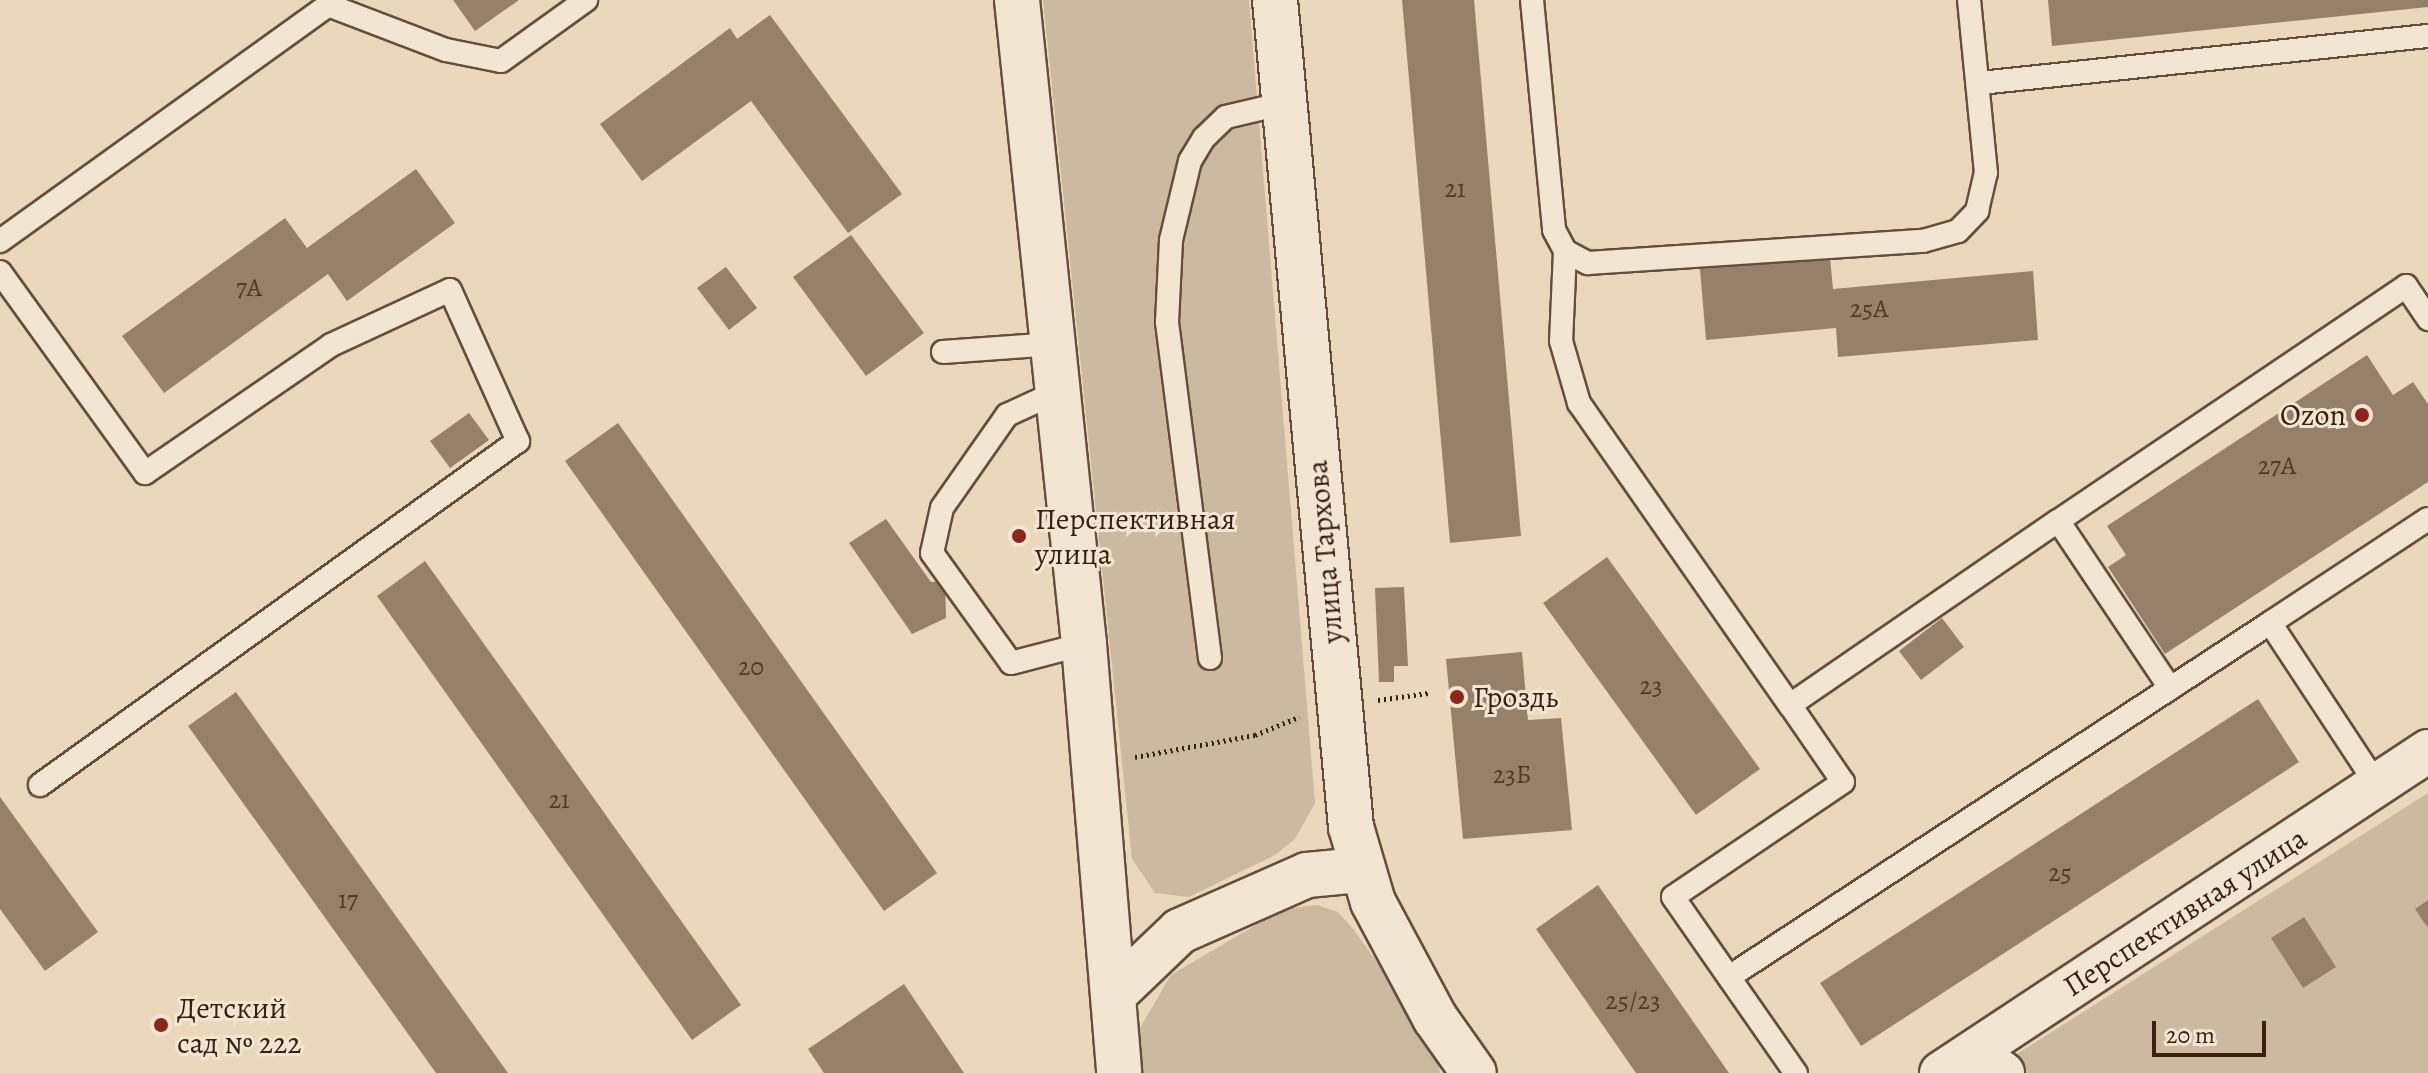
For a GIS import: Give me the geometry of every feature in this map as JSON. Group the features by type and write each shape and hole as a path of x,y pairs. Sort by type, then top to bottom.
{"main road":[{"path":"1017,0 1084,644 1119,1073"},
{"name":"улица Тархова","path":"1275,0 1346,792 1360,870 1435,1018 1474,1073"},
{"path":"1114,994 1180,931 1307,875 1360,870"}],"street":[{"name":"Перспективная улица","path":"1972,1066 2428,751"}],"lane":[{"path":"0,241 328,5 446,50 501,61 586,0"},
{"path":"1532,0 1554,230 1565,251 1561,341 1579,403 1843,782 1673,897 1796,1073"},
{"path":"1565,251 1588,263 1923,241 1958,231 1977,211 1986,173 1980,83 1969,0"},
{"path":"1980,83 2428,36"},
{"path":"1210,658 1167,322 1171,240 1190,161 1204,138 1226,117 1285,103"},
{"path":"0,272 145,473 331,345 450,290 518,441 40,785"},
{"path":"1790,705 2406,286 2428,319"},
{"path":"943,352 1054,344"},
{"path":"1057,392 1007,415 942,508 932,553 1011,663 1084,644"},
{"path":"1729,977 2428,519"},
{"path":"2058,521 2170,688"},
{"path":"2270,623 2377,785"}],"path":[{"path":"1373,700 1429,693"},
{"path":"1127,757 1255,735 1315,711"}],"shaded area":[{"path":"1043,0 1249,0 1315,803 1295,839 1275,855 1189,897 1155,893 1132,859"},
{"path":"2428,793 2428,1073 1987,1073"},
{"path":"1317,905 1338,912 1354,930 1435,1043 1440,1073 1134,1073 1136,1035 1171,975 1283,909"}],"building":[{"path":"453,0 519,0 475,31"},
{"path":"1402,0 1474,0 1521,536 1450,543"},
{"path":"2048,0 2428,0 2428,7 2052,46"},
{"path":"770,15 902,194 848,233 751,101 642,181 600,124 730,28 737,39"},
{"path":"416,169 455,223 347,301 328,274 164,393 122,336 285,218 307,248"},
{"path":"851,235 924,333 866,376 793,277"},
{"path":"1830,257 1833,289 2033,271 2038,340 1838,357 1836,328 1706,340 1700,269"},
{"path":"726,267 757,308 729,330 697,288"},
{"path":"2367,355 2393,395 2413,382 2428,404 2428,482 2165,654 2108,567 2126,555 2107,526"},
{"path":"469,413 489,440 450,468 430,441"},
{"path":"618,423 937,873 884,911 565,461"},
{"path":"886,519 931,582 945,581 946,618 912,634 849,543"},
{"path":"1607,557 1760,769 1696,815 1543,603"},
{"path":"425,561 741,1005 692,1040 377,596"},
{"path":"1404,587 1408,666 1394,666 1394,682 1379,682 1375,588"},
{"path":"1942,618 1964,647 1921,680 1899,651"},
{"path":"1522,652 1528,720 1561,718 1572,830 1463,839 1446,659"},
{"path":"236,692 508,1073 436,1073 188,726"},
{"path":"2258,699 2299,762 1861,1046 1820,983"},
{"path":"0,797 98,932 45,971 0,909"},
{"path":"1598,885 1729,1073 1636,1073 1536,929"},
{"path":"2428,900 2428,928 2415,909"},
{"path":"2304,917 2336,967 2303,988 2271,938"},
{"path":"904,984 964,1073 824,1073 808,1049"}],"place":[{"name":"Ozon","path":"2362,415"},
{"name":"Перспективная улица","path":"1019,536"},
{"name":"Гроздь","path":"1457,697"},
{"name":"Детский сад № 222","path":"161,1025"}]}
